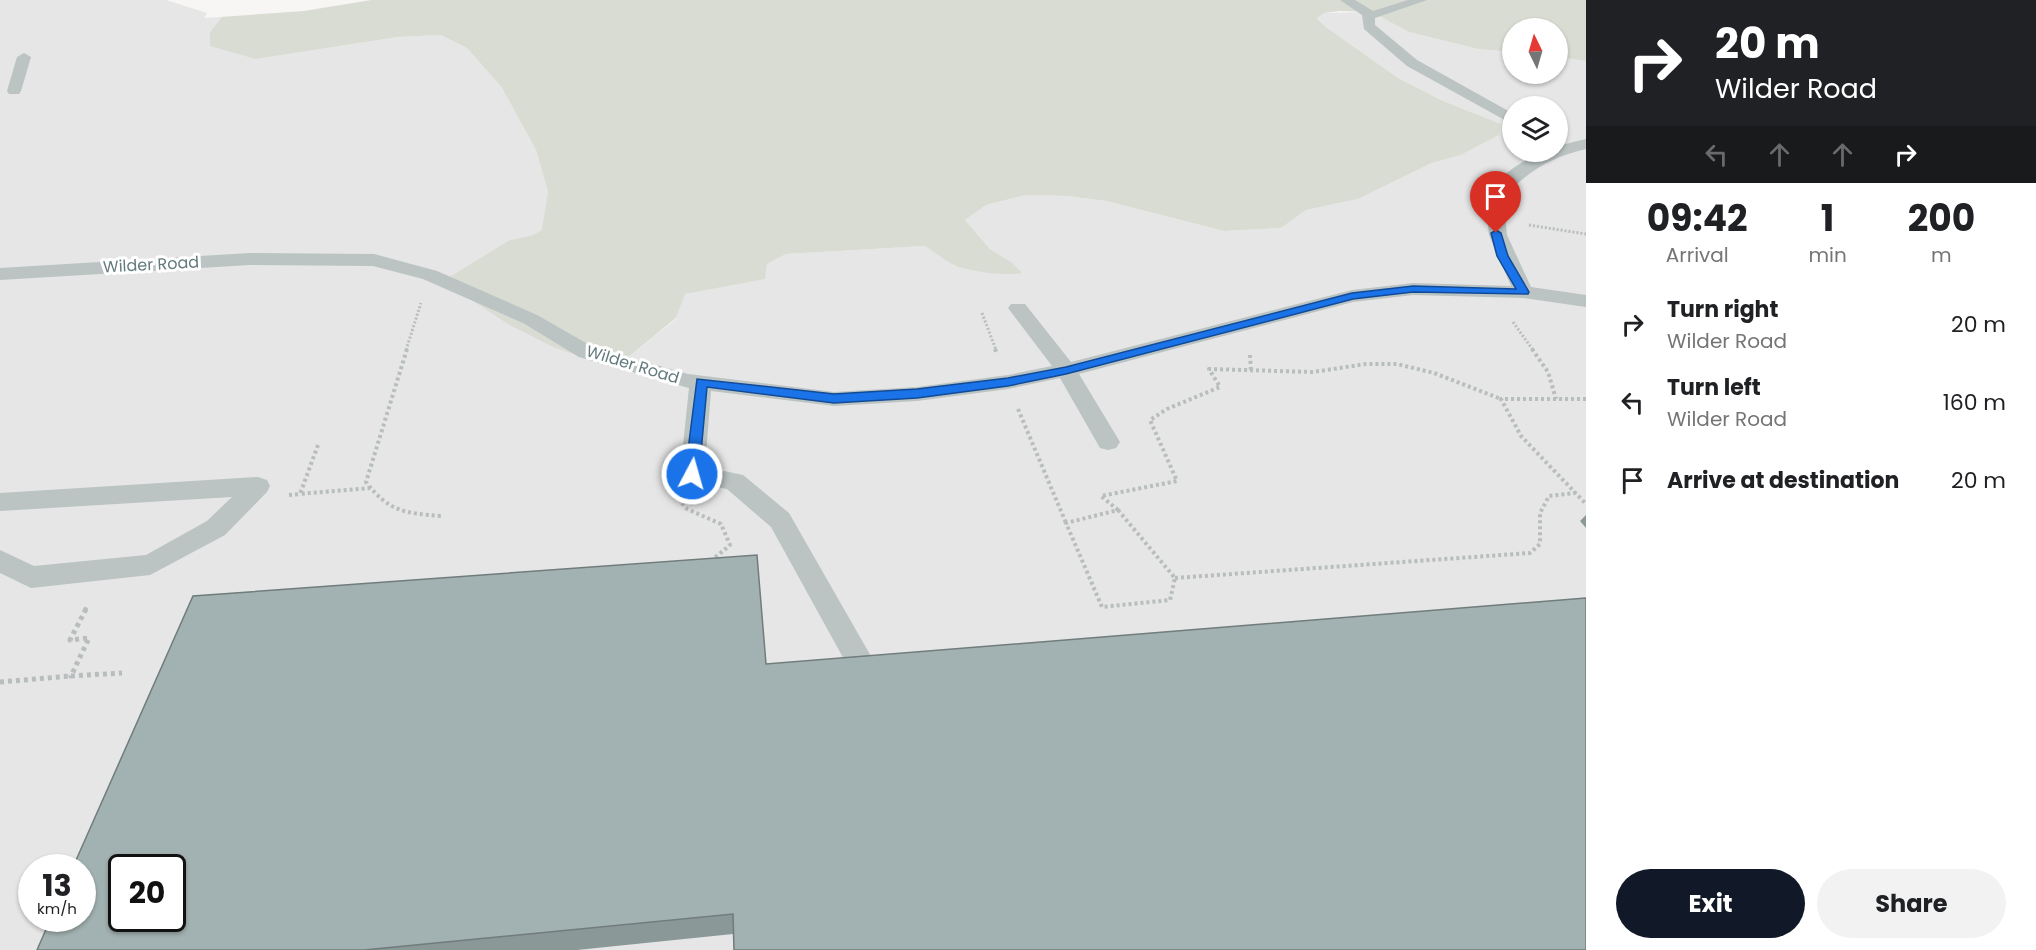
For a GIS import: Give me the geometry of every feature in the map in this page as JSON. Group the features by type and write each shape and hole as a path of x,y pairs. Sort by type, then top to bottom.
{"lane":[{"path":"1346,0 1371,15 1421,0"},
{"path":"1371,15 1369,26 1412,63 1502,113"},
{"path":"14,91 24,57"},
{"path":"1524,292 1502,256 1493,214 1494,196 1523,168 1535,162"},
{"name":"Wilder Road","path":"0,274 250,259 374,260 430,275 530,319 586,351 688,381 834,399 929,392 1008,382 1066,370 1352,296 1413,289 1524,292 1586,301"},
{"path":"1018,308 1066,370 1108,442"},
{"path":"701,382 692,474 734,481 780,520 866,672"},
{"path":"0,502 258,486 216,528 150,565 31,577 0,560"}],"path":[{"path":"424,292 366,482 378,500 403,513 441,516"},
{"path":"1175,578 1118,510 1101,496 1177,481 1150,420 1167,409 1220,387 1209,369 1313,372 1366,364 1397,364 1434,373 1501,399 1586,399"},
{"path":"1501,399 1521,436 1586,504"},
{"path":"1019,411 1102,607 1170,600 1175,578"},
{"path":"318,445 300,494 370,488"},
{"path":"692,474 681,502 687,509 721,524 730,545 708,563"},
{"path":"1175,578 1530,553 1540,544 1540,513 1549,496 1575,493"},
{"path":"1065,523 1118,510"},
{"path":"71,676 89,638 70,640 91,597"},
{"path":"0,682 122,672"}],"shaded area":[{"path":"0,0 166,0 207,13 204,18 222,17 210,32 256,59 398,37 441,35 467,48 502,88 536,150 548,192 543,230 533,235 510,240 615,368 676,319 684,294 764,279 767,264 786,254 924,246 938,252 954,266 1011,262 990,249 965,220 986,205 1026,195 1067,196 1106,201 1224,231 1281,228 1306,210 1358,199 1432,163 1461,155 1499,135 1501,124 1441,100 1398,78 1326,27 1317,17 1324,13 1371,12 1409,32 1478,49 1502,51 1502,84 1568,84 1568,59 1586,61 1586,950 0,950"},
{"path":"371,0 1586,0 1586,61 1568,59 1568,18 1502,18 1502,51 1478,49 1409,32 1371,12 1324,13 1317,18 1326,27 1398,78 1441,100 1501,124 1499,135 1461,155 1432,163 1358,199 1306,210 1281,228 1224,231 1106,201 1067,196 1026,195 986,205 965,220 990,249 1011,262 1022,273 997,274 963,268 953,265 924,246 786,254 767,264 765,279 685,294 676,318 615,368 553,347 508,324 443,281 510,240 533,235 542,230 548,192 536,150 502,88 467,48 441,35 398,37 256,59 210,46 210,32 222,17 220,17 304,11"}],"building":[{"path":"757,555 766,664 1586,598 1586,950 734,950 733,914 364,950 37,950 45,932 96,932 96,854 79,854 193,596"}],"route":[{"path":"692,474 701,382 834,399 917,394 1008,382 1066,370 1294,309 1352,296 1413,289 1524,292 1502,256 1496,233"}]}
